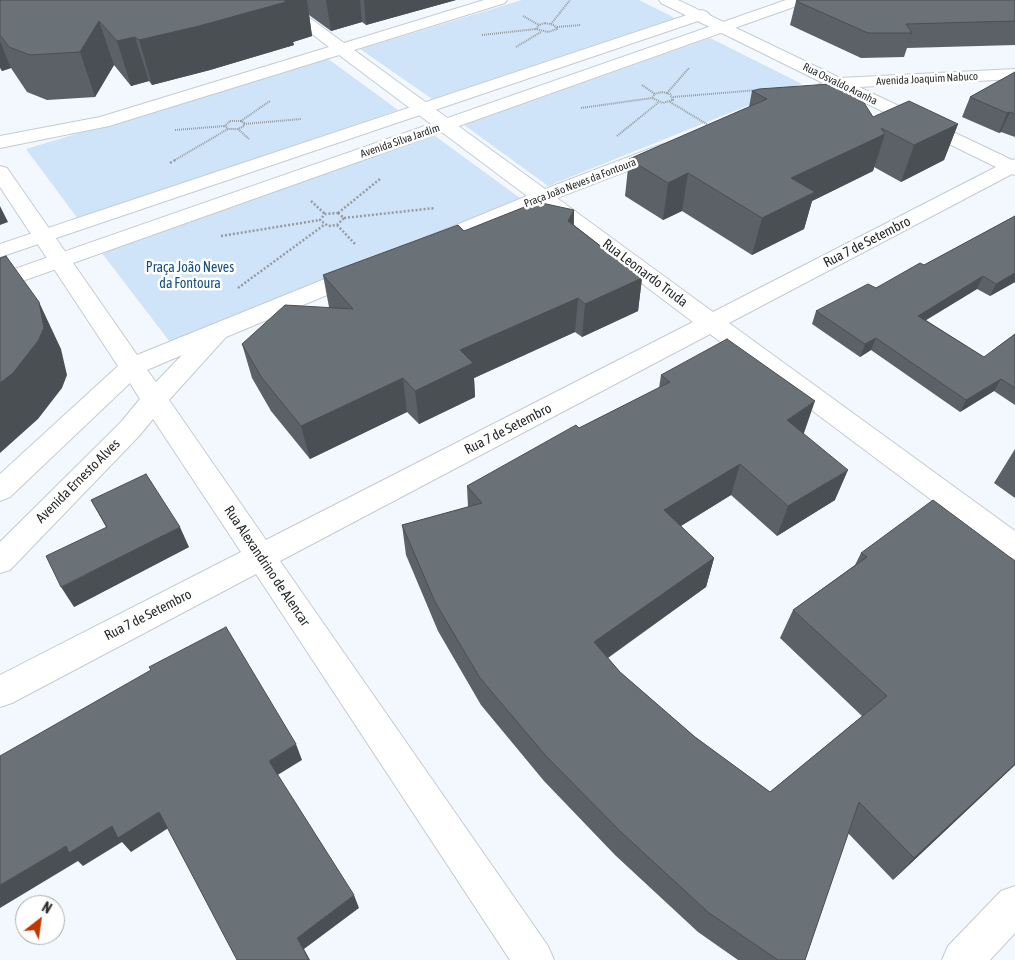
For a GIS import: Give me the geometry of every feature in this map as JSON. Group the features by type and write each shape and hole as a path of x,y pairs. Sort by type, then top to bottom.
{"street":[{"name":"Rua Leonardo Truda","path":"275,0 344,49 1015,547"},
{"path":"0,142 103,122 500,0"},
{"name":"Rua Osvaldo Aranha","path":"666,0 1014,167"},
{"name":"Avenida Silva Jardim","path":"0,282 800,0"},
{"name":"Avenida Silva Jardim","path":"0,251 717,10"},
{"name":"Avenida Joaquim Nabuco","path":"838,83 1015,74"},
{"path":"838,83 793,101 872,100"},
{"name":"Avenida Joaquim Nabuco","path":"872,100 911,98"},
{"name":"Praça João Neves da Fontoura","path":"413,250 542,197 717,130"},
{"path":"0,133 30,135"},
{"name":"Rua 7 de Setembro","path":"0,692 1014,167"},
{"name":"Rua Alexandrino de Alencar","path":"0,172 534,960"},
{"path":"0,490 132,367 222,328 376,266"},
{"path":"154,400 222,328"},
{"name":"Avenida Ernesto Alves","path":"0,560 130,429 154,400"},
{"path":"962,960 1015,905"}],"path":[{"path":"551,24 556,26 556,30 544,32 536,29 539,25 551,24 570,0"},
{"path":"717,130 670,102 659,102 652,97 662,92 673,96 761,90"},
{"path":"670,102 673,100 673,96"},
{"path":"230,121 241,121 244,123 244,126 238,129 228,129 225,126 230,121"},
{"path":"338,213 344,218 337,225 328,226 320,220 325,214 338,213"}],"green space":[{"path":"522,0 639,0 675,18 432,99 360,49"},
{"path":"710,38 802,84 548,186 464,125"},
{"path":"327,58 398,110 78,219 26,149"},
{"name":"Praça João Neves da Fontoura","path":"431,133 520,198 170,342 101,252"}],"building":[{"path":"0,0 284,0 286,2 139,40 135,37 117,41 99,21 80,52 30,55 9,47 0,35"},
{"path":"1015,0 1015,21 906,24 912,33 868,33 796,1"},
{"path":"1015,72 1015,114 1007,113 970,97"},
{"path":"830,84 839,87 854,87 873,117 909,101 958,124 914,145 881,128 885,134 791,178 815,192 762,218 688,173 668,183 629,159 767,99 752,91"},
{"path":"537,202 574,210 568,221 642,278 585,304 578,298 460,350 473,363 415,391 403,378 301,426 262,378 242,344 285,305 353,309 323,275 458,225 464,231"},
{"path":"1015,216 1015,273 996,284 983,276 918,316 984,357 1015,334 1015,388 1001,379 966,400 876,338 865,344 816,311 868,284 876,288 920,263 924,265"},
{"path":"6,256 39,302 44,328 38,341 13,373 0,383 0,258"},
{"path":"727,339 815,401 787,420 848,470 788,506 740,464 664,510 714,558 594,642 620,672 695,737 770,792 887,696 793,610 867,557 861,553 933,500 1015,561 1015,764 914,858 859,802 805,960 778,960 709,913 621,832 546,756 480,678 435,602 402,525 482,503 467,486 576,425 579,428 670,382 661,375"},
{"path":"146,474 180,527 61,587 46,556 107,527 91,500"},
{"path":"226,627 296,744 269,761 354,895 297,938 309,960 237,960 159,812 118,838 112,826 69,853 66,846 0,885 0,756 151,670 149,667"}]}
